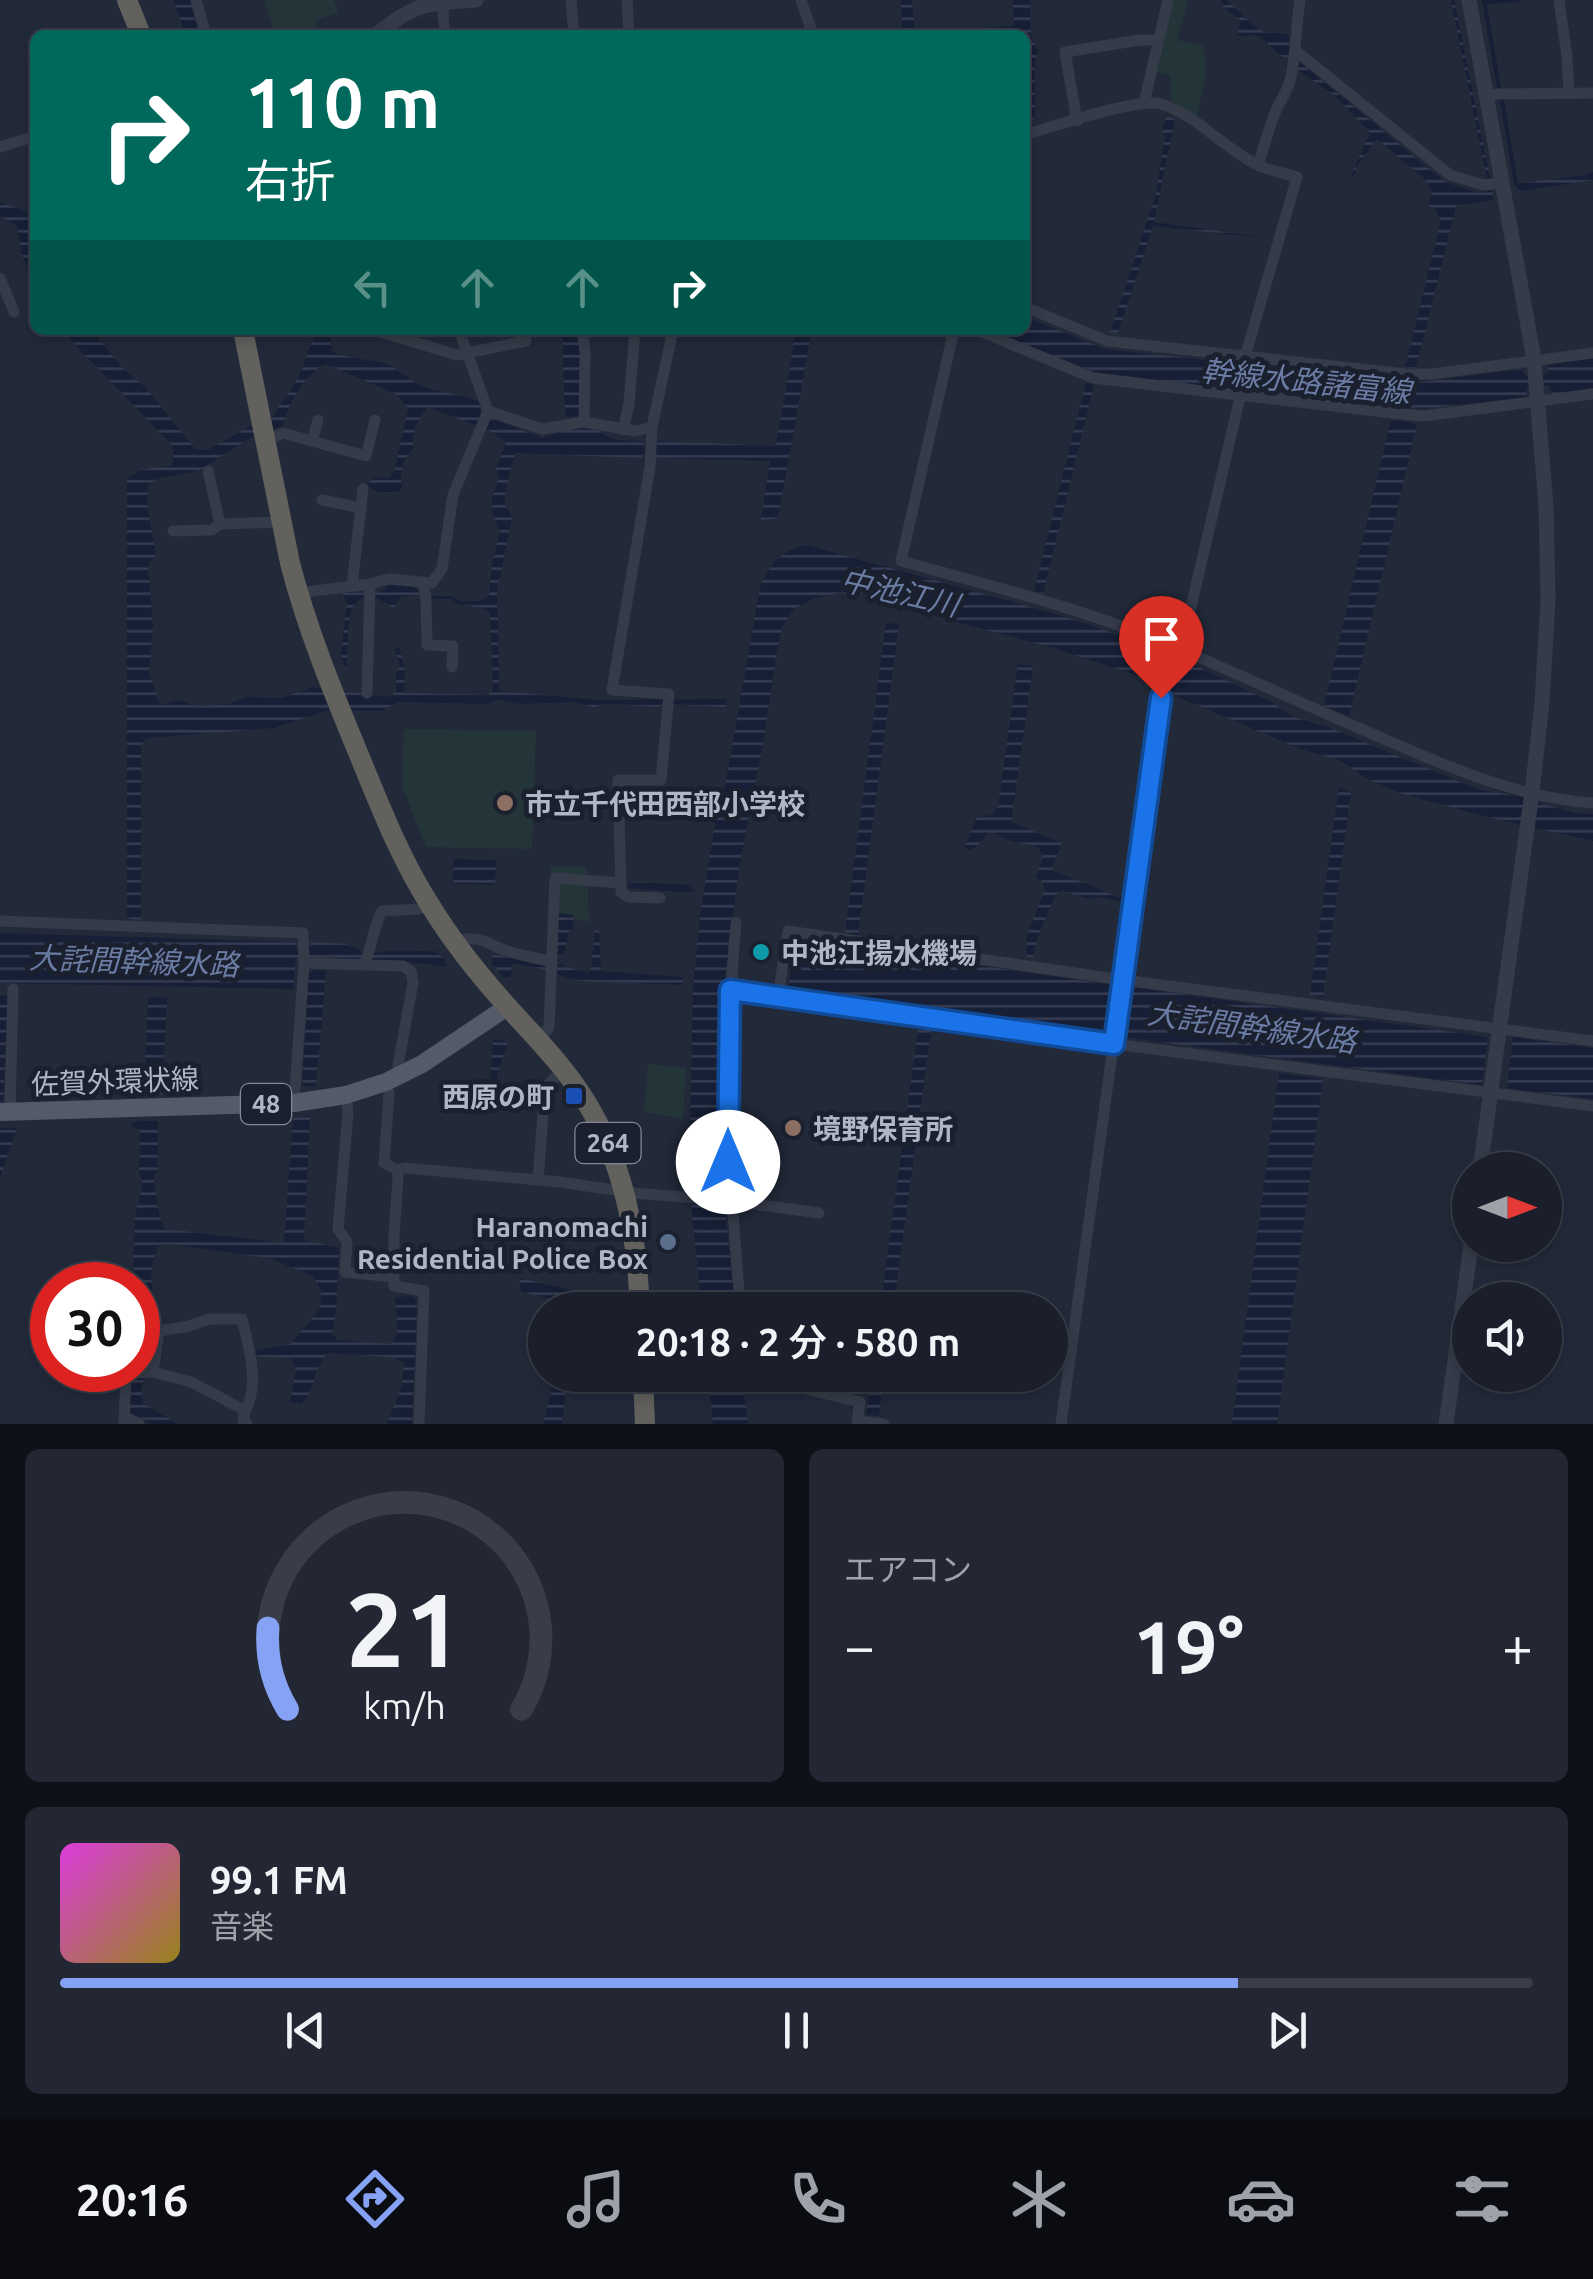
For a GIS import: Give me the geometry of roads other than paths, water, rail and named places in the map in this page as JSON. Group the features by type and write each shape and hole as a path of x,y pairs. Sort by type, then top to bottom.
{"highway":[{"path":"127,0 139,30"},
{"name":"264","path":"244,335 298,593 330,685 389,827 428,904 454,941 563,1070 603,1132 625,1192 634,1233 639,1292"},
{"path":"643,1392 644,1424"}],"main road":[{"name":"佐賀外環状線","path":"5,1112 294,1103 346,1095 422,1064 507,1006"}],"street":[{"path":"196,0 205,30"},
{"path":"382,30 417,7 476,0"},
{"path":"570,0 573,30"},
{"path":"628,0 629,30"},
{"path":"800,0 811,30"},
{"path":"1144,103 1168,0"},
{"path":"1258,165 1274,114 1291,78 1300,0"},
{"path":"1469,0 1536,381 1546,506 1548,600 1532,792 1483,1152"},
{"path":"1558,0 1569,93"},
{"path":"445,1 445,30"},
{"path":"1077,120 1066,52 1158,40"},
{"path":"1296,52 1450,175 1483,185 1502,182"},
{"path":"1486,97 1593,93"},
{"path":"1030,134 1144,103 1158,103 1258,165 1297,177 1244,360 1241,392 1181,650"},
{"path":"0,147 30,138"},
{"path":"0,278 14,312"},
{"path":"1030,309 1107,342 1244,360 1536,381 1593,394"},
{"path":"390,335 456,355 526,342 525,335"},
{"path":"371,591 389,579 432,583 442,569 453,495 488,413 461,335"},
{"path":"577,423 586,352 583,335"},
{"path":"623,430 635,335"},
{"path":"660,898 628,897 621,892 618,780 661,780 669,694 612,690 652,427 672,335"},
{"path":"953,335 900,560 1048,601 1181,650 1487,782 1593,803"},
{"path":"989,335 1093,378 1424,416 1536,381 1593,353"},
{"path":"488,413 542,429 577,423 635,432 652,427"},
{"path":"312,441 318,420"},
{"path":"264,432 283,433 366,456 375,420"},
{"path":"208,471 220,524"},
{"path":"352,585 363,490"},
{"path":"322,500 361,508"},
{"path":"172,531 212,530 220,524 281,522"},
{"path":"423,584 427,645 453,646 452,667"},
{"path":"298,593 352,585 371,591"},
{"path":"368,693 371,591"},
{"path":"1061,1424 1161,698"},
{"path":"538,1039 549,1028 555,878 620,883"},
{"path":"367,958 382,911 419,909 428,904"},
{"path":"0,922 303,933 294,1103"},
{"path":"736,923 730,990 728,1162 739,1292"},
{"path":"778,997 788,931 1123,980 1593,1041"},
{"path":"454,941 486,940 507,951 552,962"},
{"path":"304,963 367,958 403,966 411,972 413,983 389,1094 384,1163 397,1170 538,1180 819,1213"},
{"path":"5,1112 13,989"},
{"path":"730,990 1593,1106"},
{"path":"538,1180 544,1088 563,1070"},
{"path":"346,1095 348,1113 338,1229 347,1242 346,1272 393,1278"},
{"path":"397,1170 394,1286 424,1290 419,1424"},
{"path":"1446,1424 1468,1262"},
{"path":"160,1331 209,1319 242,1319 252,1365 244,1420 192,1382 160,1374"},
{"path":"125,1392 124,1420 138,1424"},
{"path":"818,1392 860,1402 864,1422 884,1424"}],"water":[{"path":"173,0 190,0 198,30 184,30"},
{"path":"901,0 912,0 915,30 899,30"},
{"path":"1013,0 1030,0 1031,36 1038,50 1032,121 1030,30 948,30 1014,26"},
{"path":"1220,0 1226,0 1258,29 1287,34 1289,56 1285,58 1260,37 1237,34 1241,20 1225,9"},
{"path":"1451,0 1490,178 1487,179"},
{"path":"1301,63 1445,182 1479,193 1492,190 1494,200 1456,206 1416,368 1405,368 1441,221 1429,206 1432,192 1426,180 1377,139 1358,164 1354,177 1351,176 1370,132 1334,95 1296,69"},
{"path":"1166,116 1175,119 1154,222 1272,239 1153,226 1118,333 1110,333 1156,194"},
{"path":"1593,172 1593,180 1522,191 1516,184 1585,175"},
{"path":"0,202 30,213 30,273 17,226 0,216"},
{"path":"1030,319 1105,349 1235,363 1234,367 1238,367 1231,390 1095,372 1002,335 1030,335"},
{"path":"66,335 96,335 195,449 208,450 273,418 296,382 316,335 332,335 332,352 386,364 419,385 472,399 479,402 481,414 543,438 572,428 571,418 566,416 562,335 578,335 580,415 575,417 576,427 600,431 611,439 644,442 644,448 656,448 657,441 776,446 795,335 811,335 778,518 761,520 770,461 656,458 656,453 644,452 642,458 515,453 505,493 512,518 497,589 499,691 598,700 727,699 726,707 593,707 573,702 519,704 499,700 487,704 397,702 382,711 329,710 274,728 146,738 141,746 141,920 127,918 127,479 140,470 172,465 172,445","holes":["326,364 396,394 408,408 395,469 390,478 373,478 367,485 377,492 397,493 402,487 402,466 413,449 416,427 428,407 490,431 506,443 496,469 499,477 492,500 500,531 489,595 481,601 462,601 405,584 388,585 381,592 342,593 347,603 341,654 346,671 351,613 362,598 376,598 394,608 400,597 451,599 490,613 493,688 489,695 404,693 405,671 400,649 394,646 400,666 396,691 390,697 312,687 282,698 247,697 228,704 197,706 179,700 160,705 149,673 153,626 148,565 156,555 147,504 148,485 160,478 198,471 255,435 283,426 298,390"]},
{"name":"幹線水路諸富線","path":"1593,357 1593,388 1552,394 1549,385 1527,388 1526,397 1422,409 1247,391 1246,385 1253,365 1409,384 1521,369 1526,376 1548,373 1548,363"},
{"path":"1086,382 1094,385 1043,594 1034,591"},
{"path":"1391,419 1417,424 1349,716 1324,706"},
{"name":"中池江川","path":"807,545 1063,616 1165,651 1271,702 1293,717 1328,727 1477,789 1574,813 1593,814 1593,841 1402,794 1364,777 1342,761 1300,749 1178,697 1146,678 1053,648 868,594 838,593 795,608 782,627 777,650 739,868 723,995 721,1167 733,1292 700,1292 689,1163 693,990 715,825 711,816 714,794 725,787 760,587 777,559"},
{"path":"886,623 899,624 858,935 845,933"},
{"path":"1018,664 1033,666 1011,822 1062,843 1052,870 1126,900 1125,903 1100,897 1089,899 1063,891 1056,894 1033,958 1026,956 1027,936 1045,889 1036,878 1043,857 1038,847 988,833 977,846 970,850 965,847 977,817 991,815 998,807"},
{"path":"1339,788 1351,792 1323,997 1310,995"},
{"path":"454,859 496,860 495,885 453,884"},
{"path":"632,882 692,885 692,893 628,888"},
{"path":"559,913 574,915 564,956 556,955"},
{"path":"595,930 599,930 601,971 683,977 683,985 580,981 558,975 556,968 562,962 565,967 588,972"},
{"name":"大詫間幹線水路","path":"0,933 296,942 296,950 309,949 311,942 346,944 369,955 436,951 447,967 296,957 293,989 0,983"},
{"path":"795,939 1113,985 1106,1034 788,991 791,969 785,967"},
{"path":"493,954 548,966 548,970 512,963 511,977 504,978 492,964"},
{"path":"313,970 326,971 316,1087 302,1085 309,974"},
{"name":"大詫間幹線水路","path":"1130,987 1488,1037 1482,1085 1123,1037"},
{"path":"0,995 8,995 3,1101 0,1101"},
{"path":"148,997 167,998 162,1095 144,1096"},
{"path":"919,1022 932,1024 895,1292 882,1292"},
{"path":"1513,1037 1593,1048 1593,1099 1507,1088"},
{"path":"493,1039 508,1042 494,1098 489,1096"},
{"path":"1279,1073 1323,1079 1277,1424 1232,1424"},
{"path":"310,1116 304,1240 339,1248 332,1333 337,1340 391,1344 398,1334 395,1298 414,1297 417,1304 412,1424 387,1424 402,1386 404,1362 389,1357 328,1353 301,1404 290,1402 296,1370 292,1359 254,1356 253,1351 290,1344 320,1309 321,1290 313,1276 269,1258 168,1244 159,1246 153,1262 134,1262 135,1215 143,1183 139,1173 140,1132 130,1124 158,1121 158,1169 153,1178 165,1229 284,1243 293,1118"},
{"path":"0,1128 17,1128 0,1178"},
{"path":"519,1278 574,1292 528,1293 521,1291"},
{"path":"130,1392 141,1392 143,1403 177,1424 152,1424 130,1412"},
{"path":"551,1392 566,1392 562,1424 543,1424"},
{"path":"710,1392 744,1392 748,1424 713,1424"},
{"path":"869,1392 882,1392 879,1416 866,1415"}],"waterway":[{"path":"1484,0 1499,88"},
{"path":"1485,2 1519,0"},
{"path":"1502,100 1516,184"}],"place":[{"name":"市立千代田西部小学校","path":"505,803"},
{"name":"中池江揚水機場","path":"761,952"},
{"name":"西原の町","path":"574,1096"},
{"name":"境野保育所","path":"793,1128"},
{"name":"Haranomachi Residential Police Box","path":"668,1242"}]}
